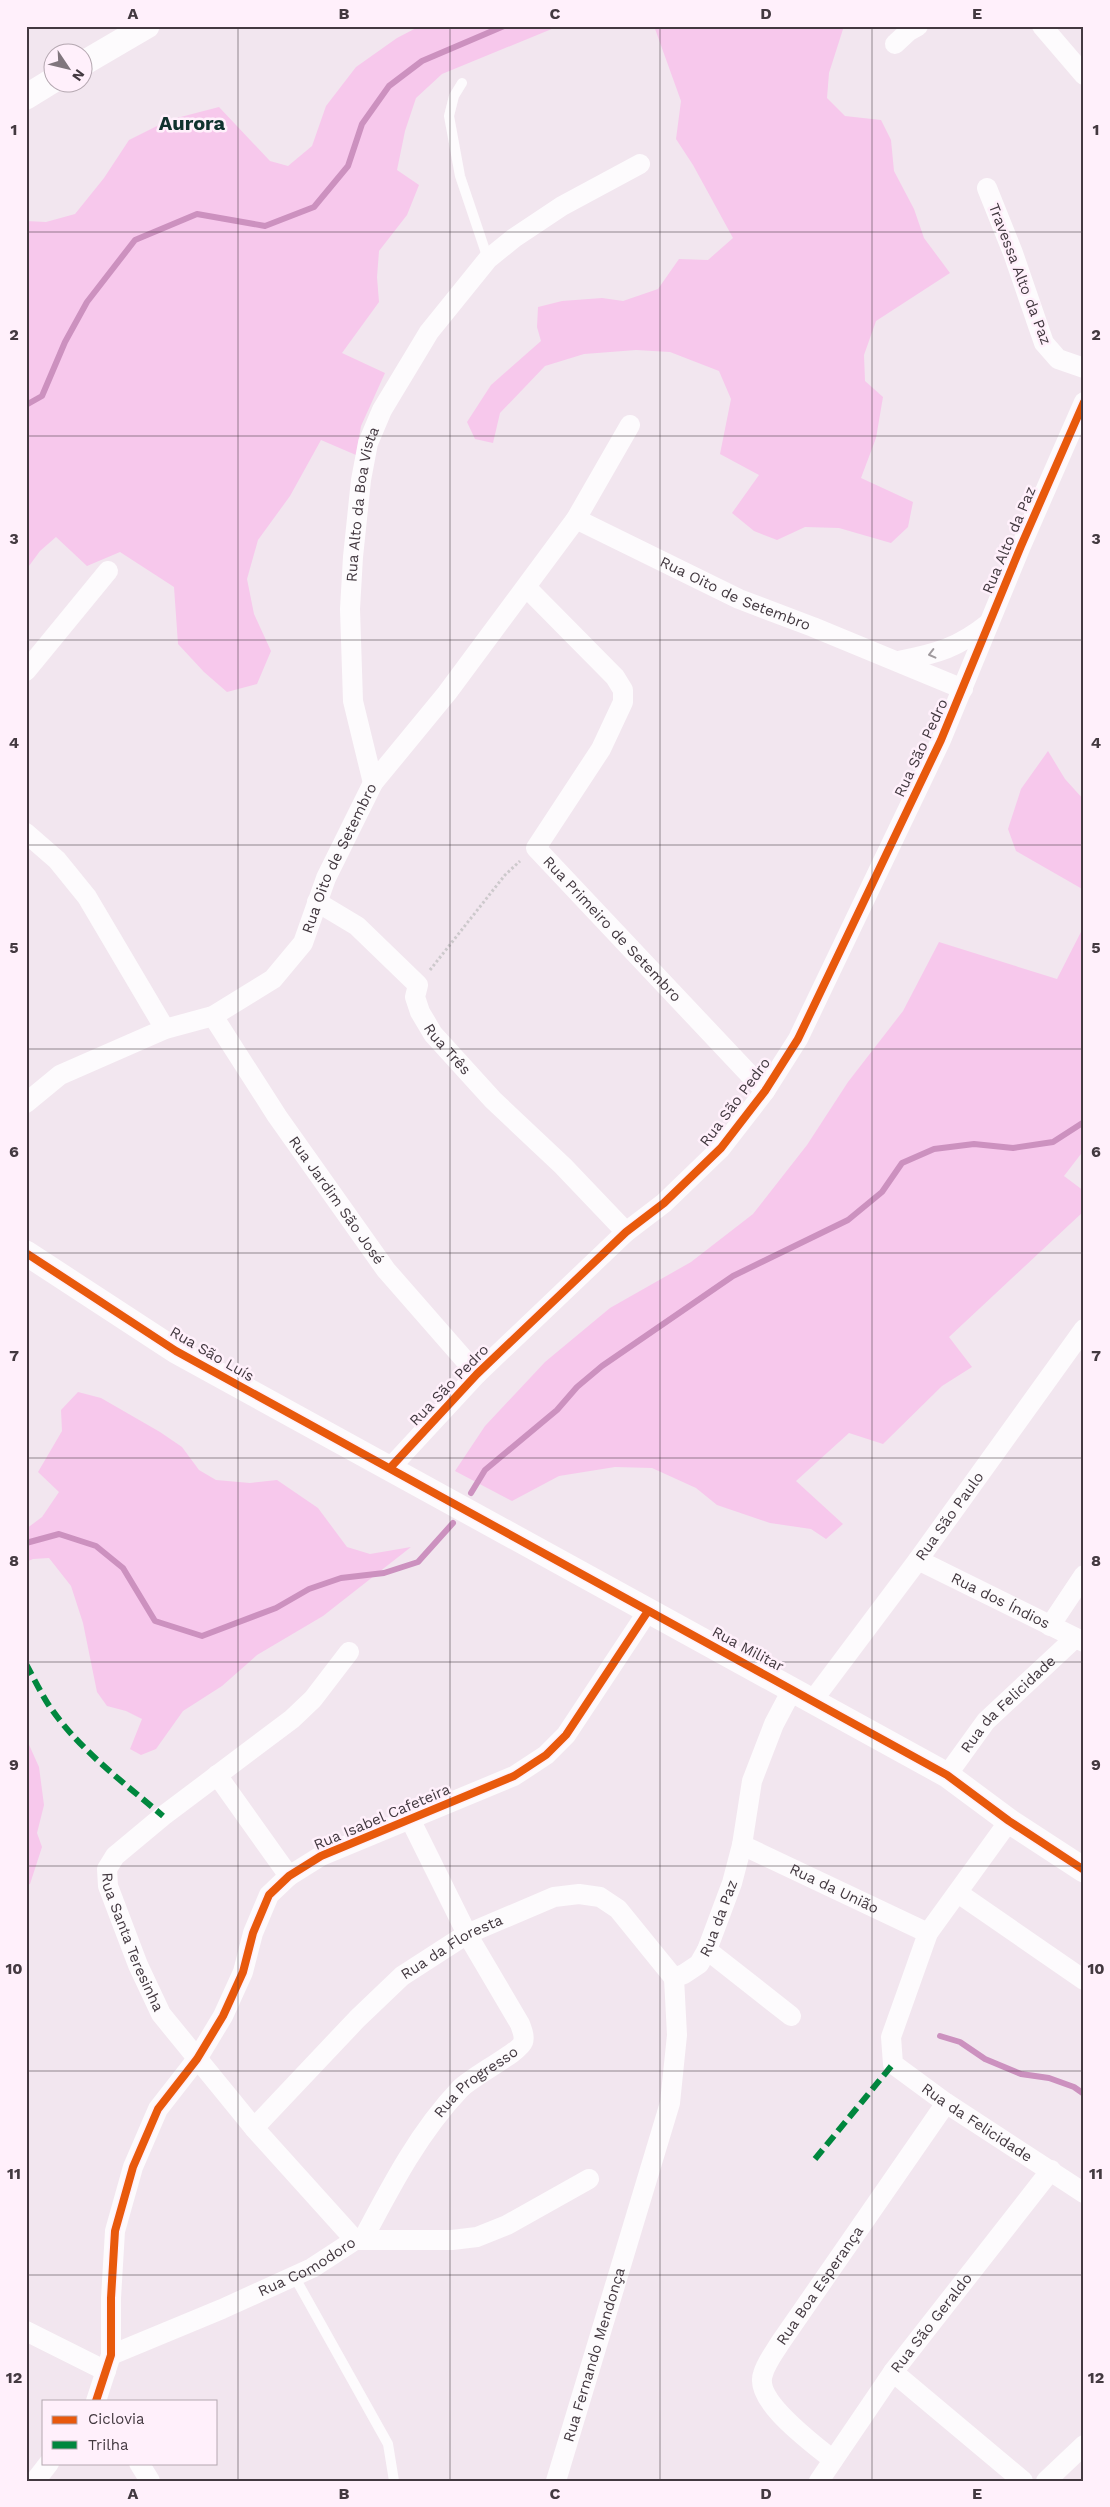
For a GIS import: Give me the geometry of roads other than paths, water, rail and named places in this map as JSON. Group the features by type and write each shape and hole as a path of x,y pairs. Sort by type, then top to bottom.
{"street":[{"path":"895,44 909,30 918,26"},
{"path":"1042,26 1084,75"},
{"path":"92,58 145,27"},
{"path":"26,97 42,88"},
{"name":"Rua Alto da Boa Vista","path":"373,783 353,701 350,609 361,480 368,443 386,402 429,332 488,259 514,238 562,206 640,164"},
{"name":"Travessa Alto da Paz","path":"987,188 1013,253 1044,343 1058,359 1084,368"},
{"name":"Rua Alto da Paz","path":"963,689 989,623 1084,402"},
{"name":"Rua Oito de Setembro","path":"26,1103 60,1075 165,1029 213,1016 272,979 303,943 326,878 373,783 526,588 576,519 630,425"},
{"name":"Rua Oito de Setembro","path":"576,519 739,599 898,661 963,689"},
{"path":"26,671 108,571"},
{"name":"Rua Primeiro de Setembro","path":"526,588 615,677 623,690 622,702 601,749 536,848 765,1091"},
{"path":"898,661 938,653 953,647 969,639 989,623"},
{"path":"953,647 965,649 974,661"},
{"name":"Rua São Pedro","path":"390,1468 477,1374 626,1232 664,1203 721,1148 765,1091 798,1039 963,689"},
{"path":"26,833 57,860 87,897 165,1029"},
{"name":"Rua Três","path":"317,902 357,926 418,985 415,997 420,1012 433,1034 493,1100 563,1166 626,1232"},
{"name":"Rua Jardim São José","path":"213,1016 277,1116 386,1270 477,1374"},
{"name":"Rua São Luís","path":"26,1253 176,1351 390,1468"},
{"name":"Rua São Paulo","path":"803,1694 918,1560 1084,1329"},
{"name":"Rua Militar","path":"390,1468 947,1775 1009,1821 1084,1870"},
{"name":"Rua dos Índios","path":"918,1560 1080,1640"},
{"path":"1050,1626 1084,1575"},
{"name":"Rua Isabel Cafeteira","path":"99,2399 108,2363 115,2232 133,2167 158,2109 197,2059 223,2016 243,1972 253,1933 269,1895 289,1876 320,1856 514,1776 546,1755 566,1735 648,1611"},
{"name":"Rua da Felicidade","path":"947,1775 986,1721 1080,1640"},
{"name":"Rua Santa Teresinha","path":"349,1652 313,1699 292,1719 217,1775 115,1856 107,1870 108,1886 138,1965 162,2014 254,2128 359,2239"},
{"name":"Rua da Paz","path":"674,1978 699,1964 707,1950 732,1883 742,1845 752,1781 774,1724 803,1694"},
{"path":"217,1775 289,1876"},
{"name":"Rua Progresso","path":"359,2239 399,2171 434,2121 461,2088 492,2065 520,2049 524,2035 520,2024 467,1934 410,1819"},
{"path":"928,1933 1009,1821"},
{"name":"Rua da União","path":"742,1845 928,1933"},
{"name":"Rua da Floresta","path":"254,2128 357,2019 402,1976 467,1934 554,1897 579,1894 600,1897 618,1909 674,1978"},
{"path":"958,1894 1084,1980"},
{"name":"Rua da Felicidade","path":"928,1933 890,2037 893,2064 946,2103 1084,2193"},
{"path":"707,1950 791,2016"},
{"name":"Rua Fernando Mendonça","path":"556,2481 670,2103 677,2035 674,1978"},
{"name":"Rua Boa Esperança","path":"833,2460 779,2414 767,2397 762,2382 762,2374 780,2344 946,2103"},
{"name":"Rua São Geraldo","path":"819,2481 892,2372 1051,2170"},
{"name":"Rua Comodoro","path":"108,2363 312,2268 359,2239 452,2240 477,2237 507,2225 589,2179"},
{"path":"26,2332 108,2363"},
{"path":"892,2372 1023,2481"},
{"path":"1046,2481 1084,2445"},
{"path":"35,2481 48,2464"}],"lane":[{"path":"462,83 454,96 449,116 460,176 488,259"},
{"path":"294,2276 388,2444 394,2481"}],"waterway":[{"path":"26,405 42,396 65,342 87,302 135,240 197,214 265,226 314,207 348,166 362,124 389,86 422,61 504,26"},
{"path":"471,1493 485,1470 557,1410 577,1387 602,1366 733,1276 848,1220 882,1192 902,1163 934,1149 974,1144 1013,1148 1053,1142 1084,1122"},
{"path":"26,1543 59,1534 96,1546 123,1568 155,1621 202,1636 276,1608 309,1589 341,1578 384,1573 418,1562 453,1523"},
{"path":"940,2036 960,2042 985,2059 1021,2074 1049,2078 1074,2087 1084,2094"}],"district":[{"name":"Aurora","path":"192,123"}]}
